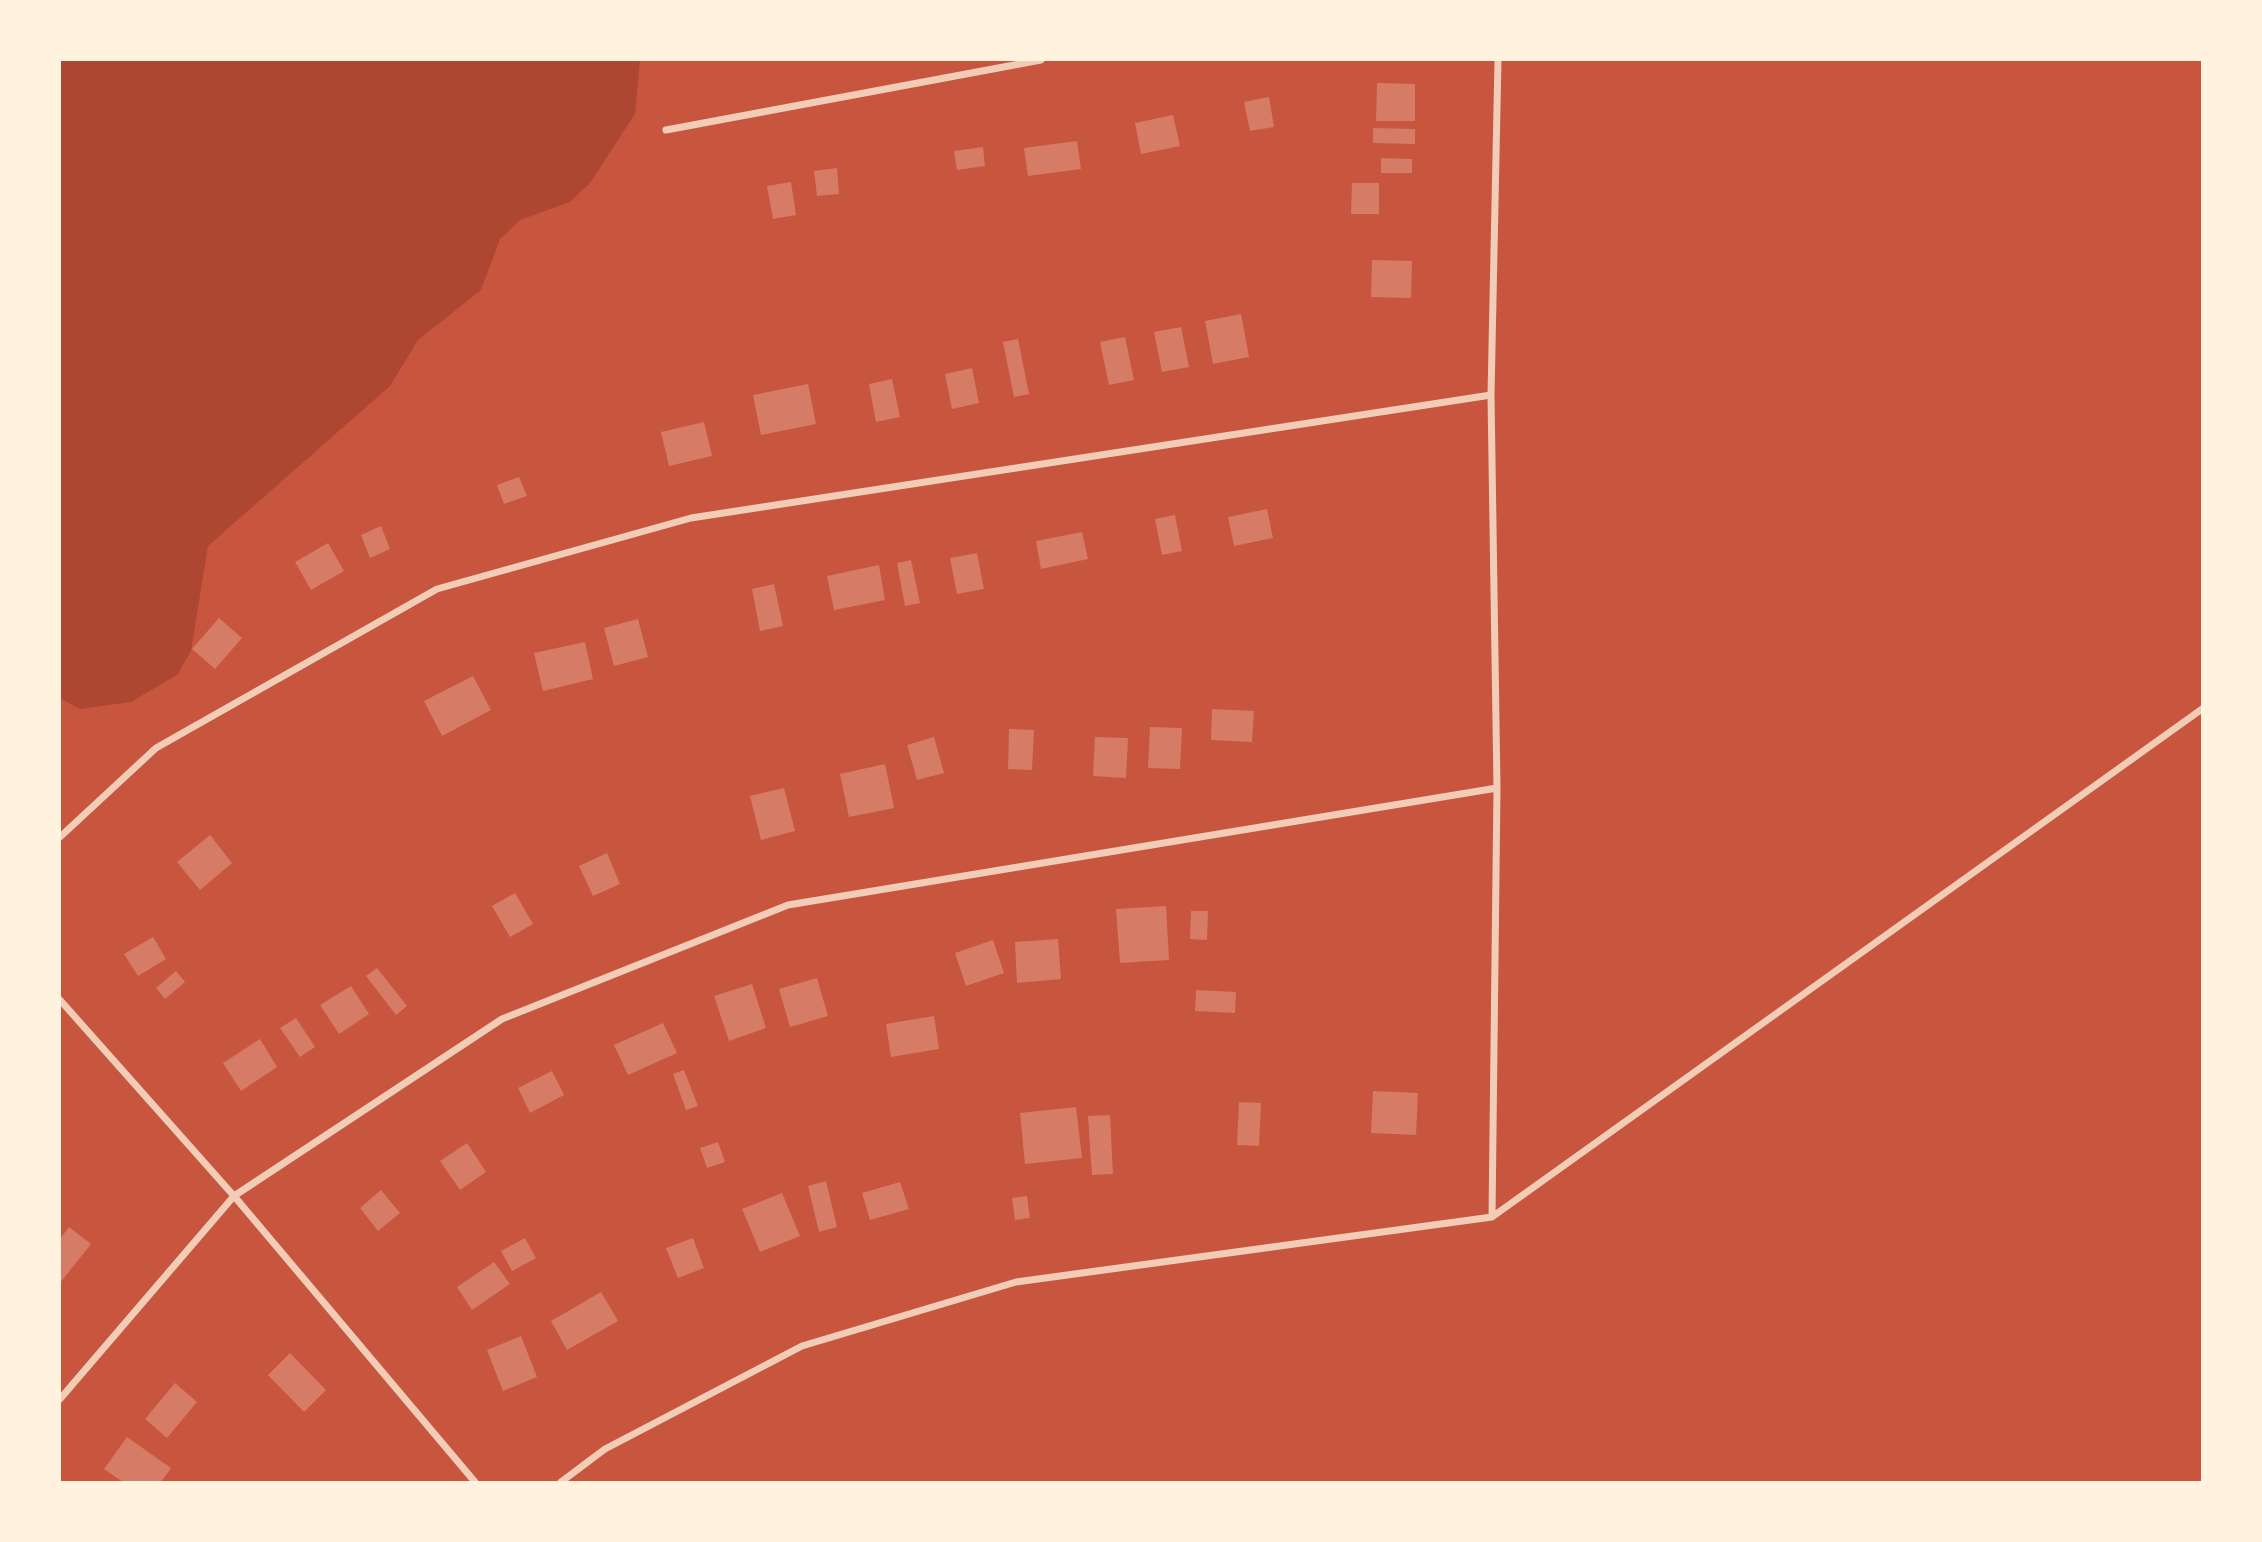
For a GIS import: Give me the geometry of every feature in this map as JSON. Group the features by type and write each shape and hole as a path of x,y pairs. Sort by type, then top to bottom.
{"street":[{"path":"666,130 1041,60"},
{"path":"1492,1217 1497,788 1492,395 1498,60"},
{"path":"60,837 156,748 437,589 691,518 1492,395"},
{"path":"561,1482 605,1449 802,1346 1016,1282 1492,1217 2203,709"},
{"path":"60,1399 234,1196 502,1019 788,905 1497,788"},
{"path":"60,1000 234,1196 475,1482"}],"shaded area":[{"path":"60,60 640,60 635,114 590,183 570,202 520,220 500,239 481,290 418,340 390,386 208,546 191,651 177,675 131,702 80,709 60,698"}],"building":[{"path":"1377,83 1415,84 1415,121 1376,121"},
{"path":"1269,97 1274,127 1250,131 1244,102"},
{"path":"1173,115 1180,146 1141,154 1135,123"},
{"path":"1373,128 1415,129 1415,144 1373,143"},
{"path":"1077,141 1081,169 1028,176 1024,148"},
{"path":"983,147 985,166 957,170 954,151"},
{"path":"1381,158 1412,159 1412,173 1381,173"},
{"path":"837,168 839,194 817,196 814,171"},
{"path":"791,182 796,215 773,219 767,186"},
{"path":"1352,183 1379,183 1379,214 1351,214"},
{"path":"1372,260 1412,261 1411,298 1371,297"},
{"path":"1241,314 1249,357 1213,364 1205,321"},
{"path":"1181,327 1189,367 1162,372 1154,332"},
{"path":"1125,337 1134,380 1109,385 1100,342"},
{"path":"1018,339 1029,394 1014,397 1003,342"},
{"path":"972,368 979,403 952,409 945,374"},
{"path":"892,379 900,417 876,422 869,384"},
{"path":"808,384 816,424 761,435 753,395"},
{"path":"704,422 712,456 669,466 661,432"},
{"path":"519,477 527,496 504,504 497,485"},
{"path":"1267,509 1273,538 1234,546 1228,517"},
{"path":"1175,515 1182,551 1162,555 1155,519"},
{"path":"381,526 390,549 370,558 361,535"},
{"path":"1082,532 1088,559 1041,569 1036,541"},
{"path":"328,543 344,571 311,590 295,562"},
{"path":"977,553 984,589 957,594 950,558"},
{"path":"911,560 920,603 905,606 897,563"},
{"path":"879,565 885,600 834,610 827,576"},
{"path":"774,584 783,626 760,631 752,589"},
{"path":"219,618 242,638 215,669 192,649"},
{"path":"638,619 648,657 614,666 604,628"},
{"path":"585,642 593,679 543,691 534,653"},
{"path":"473,676 491,710 442,736 424,701"},
{"path":"1212,709 1254,711 1252,742 1211,740"},
{"path":"1150,727 1182,728 1180,769 1148,768"},
{"path":"1009,729 1034,730 1032,770 1008,769"},
{"path":"934,737 944,773 917,780 907,745"},
{"path":"1095,737 1128,738 1126,778 1093,776"},
{"path":"885,764 894,808 849,817 840,774"},
{"path":"784,788 795,831 761,840 750,796"},
{"path":"210,835 232,863 200,890 177,862"},
{"path":"607,853 620,884 593,896 579,866"},
{"path":"515,893 533,924 510,937 492,906"},
{"path":"1166,906 1169,960 1120,963 1116,909"},
{"path":"1191,911 1208,911 1207,940 1190,939"},
{"path":"153,937 166,959 138,976 124,954"},
{"path":"1058,939 1061,979 1017,983 1015,942"},
{"path":"993,940 1004,973 966,986 955,953"},
{"path":"377,968 407,1006 396,1015 366,976"},
{"path":"176,971 185,982 165,999 156,988"},
{"path":"817,978 828,1016 790,1027 779,989"},
{"path":"752,984 766,1028 729,1041 714,996"},
{"path":"351,986 369,1014 339,1034 320,1005"},
{"path":"1196,990 1236,992 1235,1013 1195,1011"},
{"path":"934,1016 939,1049 891,1057 886,1024"},
{"path":"296,1018 315,1047 300,1057 280,1028"},
{"path":"663,1023 677,1053 628,1075 614,1045"},
{"path":"260,1039 277,1067 241,1091 223,1063"},
{"path":"684,1070 698,1106 686,1110 673,1074"},
{"path":"552,1071 564,1095 530,1113 518,1088"},
{"path":"1373,1091 1418,1093 1416,1135 1371,1133"},
{"path":"1239,1102 1261,1103 1259,1146 1237,1145"},
{"path":"1076,1107 1082,1158 1025,1164 1020,1113"},
{"path":"1110,1115 1113,1174 1092,1175 1088,1116"},
{"path":"718,1142 725,1162 707,1168 700,1148"},
{"path":"467,1143 486,1172 460,1190 440,1161"},
{"path":"826,1181 837,1227 819,1232 808,1186"},
{"path":"900,1182 909,1209 870,1220 862,1193"},
{"path":"381,1190 400,1213 378,1231 360,1208"},
{"path":"782,1193 800,1236 760,1252 742,1209"},
{"path":"1027,1196 1030,1218 1015,1220 1012,1198"},
{"path":"69,1227 91,1244 60,1283 60,1239"},
{"path":"525,1238 536,1258 512,1271 501,1251"},
{"path":"693,1238 704,1268 678,1278 666,1248"},
{"path":"494,1262 510,1284 472,1310 457,1287"},
{"path":"601,1292 618,1321 567,1350 551,1321"},
{"path":"521,1336 537,1377 503,1391 487,1350"},
{"path":"290,1353 326,1390 304,1412 268,1375"},
{"path":"175,1383 197,1402 167,1438 145,1419"},
{"path":"127,1437 171,1468 161,1482 123,1482 104,1469"}]}
